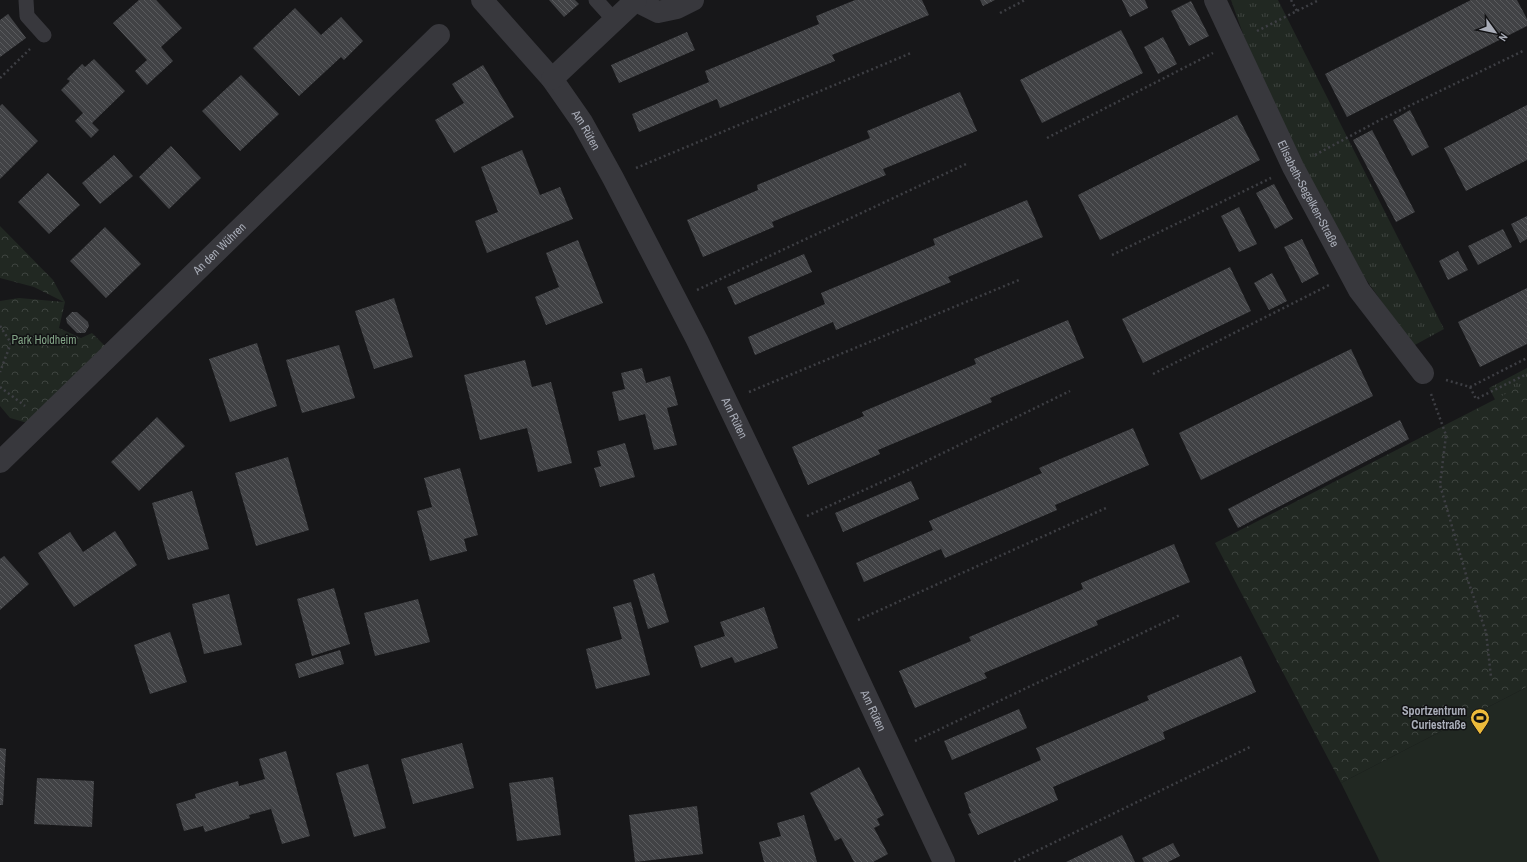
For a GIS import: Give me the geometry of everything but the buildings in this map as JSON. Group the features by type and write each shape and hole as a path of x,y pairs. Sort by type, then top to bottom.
{"street":[{"name":"Am Rüten","path":"482,0 552,79 582,122 613,178 676,298 787,525 944,862"},
{"path":"552,79 636,0 658,12 677,8 693,0"},
{"name":"Elisabeth-Segelken-Straße","path":"1215,0 1293,167 1359,290 1423,373"},
{"name":"An den Wühren","path":"0,462 439,35"}],"lane":[{"path":"26,0 27,16 44,35"},
{"path":"596,0 615,21"}],"path":[{"path":"1000,13 1026,0"},
{"path":"1291,0 1297,11"},
{"path":"1047,138 1319,0"},
{"path":"0,78 44,35"},
{"path":"1112,255 1293,167 1380,120 1525,50"},
{"path":"613,178 911,53"},
{"path":"676,298 714,283 966,164"},
{"path":"1153,374 1351,275"},
{"path":"727,402 1019,280"},
{"path":"0,326 11,343 0,372"},
{"path":"1423,373 1470,387 1527,358"},
{"path":"1423,373 1446,435 1440,485 1467,578 1486,632 1491,677"},
{"path":"1470,387 1476,399 1527,374"},
{"path":"0,387 43,419"},
{"path":"787,525 906,471 1070,391"},
{"path":"835,630 1106,508"},
{"path":"893,752 1180,615"},
{"path":"1014,862 1250,747"}],"green space":[{"path":"1231,0 1278,0 1444,329 1413,346 1365,278 1309,177 1247,45"},
{"name":"Park Holdheim","path":"0,226 53,280 65,302 59,328 81,338 92,333 107,348 31,424 10,418 0,406 0,301 19,298 64,302 34,287 0,278"},
{"path":"1527,368 1527,461 1489,388"},
{"path":"1527,383 1527,687 1341,783 1215,543"},
{"name":"Sportzentrum Curiestraße","path":"1527,687 1527,862 1380,862 1341,783"}],"place":[{"name":"Sportzentrum Curiestraße","path":"1480,735"}]}
